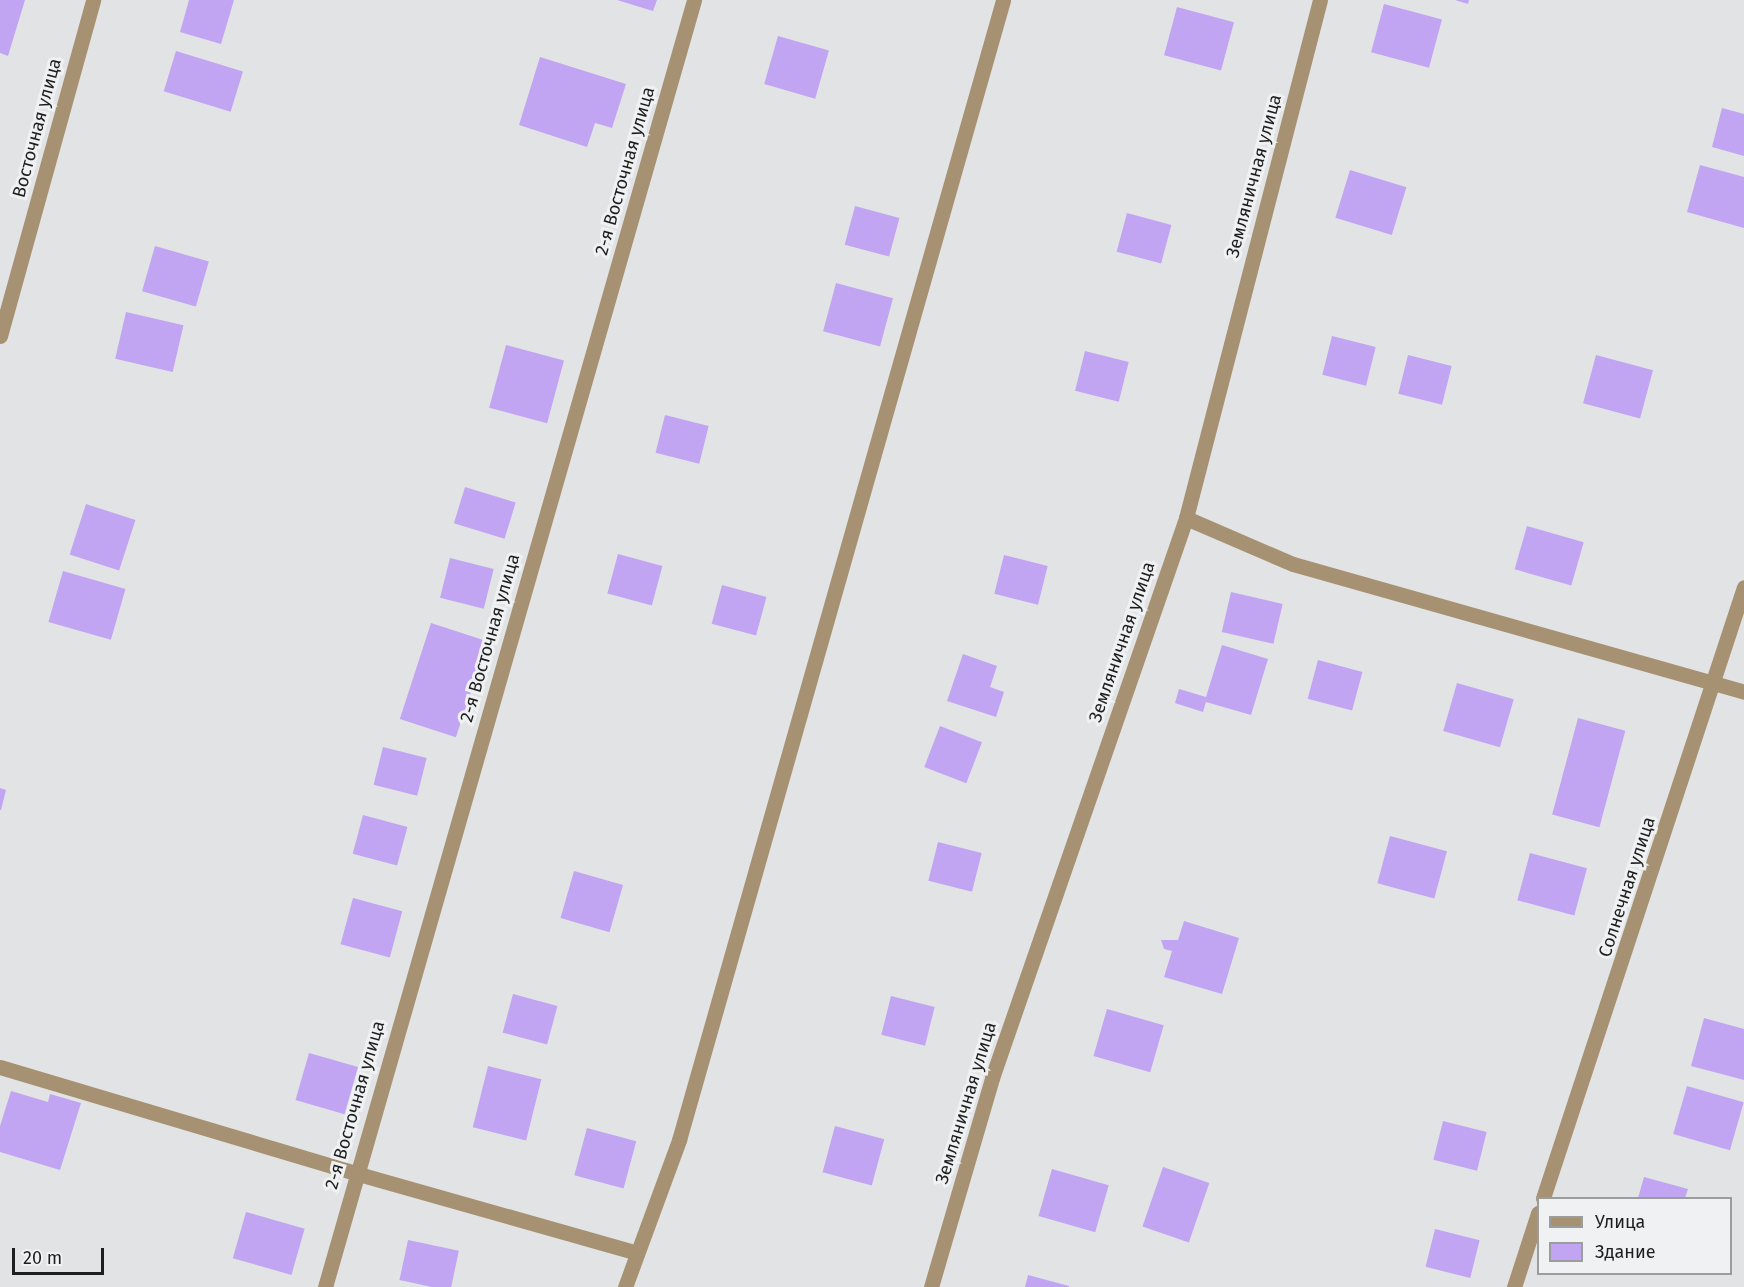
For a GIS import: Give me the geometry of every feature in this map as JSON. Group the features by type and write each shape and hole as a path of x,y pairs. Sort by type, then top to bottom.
{"street":[{"name":"Восточная улица","path":"0,336 93,0"},
{"name":"2-я Восточная улица","path":"325,1287 355,1173 694,0"},
{"path":"625,1287 635,1252 679,1140 1003,0"},
{"name":"Земляничная улица","path":"931,1287 992,1078 1186,518 1320,0"},
{"path":"1186,518 1293,564 1744,692"},
{"name":"Солнечная улица","path":"1543,1197 1715,684 1744,588"},
{"path":"0,1067 355,1173 635,1252"},
{"path":"1514,1287 1537,1219"}],"building":[{"path":"0,0 25,0 8,56 0,53"},
{"path":"189,0 234,0 221,44 180,32"},
{"path":"617,0 657,0 653,11"},
{"path":"1455,0 1469,0 1468,4"},
{"path":"1384,4 1442,20 1429,68 1371,52"},
{"path":"1177,7 1234,22 1221,71 1164,55"},
{"path":"778,36 829,51 815,99 764,84"},
{"path":"176,51 243,71 231,112 164,91"},
{"path":"540,57 626,84 612,128 595,123 587,147 519,125"},
{"path":"1722,108 1744,114 1744,156 1712,147"},
{"path":"1700,165 1744,177 1744,228 1687,212"},
{"path":"1350,170 1406,187 1392,235 1335,218"},
{"path":"855,206 899,218 889,257 845,245"},
{"path":"1127,213 1171,225 1161,264 1117,252"},
{"path":"155,246 209,261 196,307 142,291"},
{"path":"836,283 893,298 880,347 823,331"},
{"path":"126,312 183,325 173,372 115,359"},
{"path":"1332,336 1376,347 1366,386 1322,375"},
{"path":"506,345 564,361 547,423 489,408"},
{"path":"1085,351 1129,362 1119,402 1075,391"},
{"path":"1408,355 1452,366 1442,405 1398,394"},
{"path":"1596,355 1653,370 1640,419 1583,403"},
{"path":"665,415 709,426 699,464 656,453"},
{"path":"465,487 516,502 505,539 454,523"},
{"path":"86,504 135,520 119,570 70,554"},
{"path":"1527,526 1584,542 1571,586 1515,569"},
{"path":"618,554 662,566 652,606 607,594"},
{"path":"1004,555 1048,566 1038,605 994,594"},
{"path":"450,558 494,569 484,609 440,598"},
{"path":"63,571 125,589 111,640 48,622"},
{"path":"722,585 766,597 756,636 712,624"},
{"path":"1231,592 1283,604 1273,644 1222,632"},
{"path":"431,623 487,641 456,737 400,719"},
{"path":"1222,645 1268,659 1251,715 1206,702 1203,712 1175,703 1179,689 1206,697"},
{"path":"963,654 997,666 990,687 1004,692 996,717 947,701"},
{"path":"1318,660 1362,672 1352,711 1308,699"},
{"path":"1457,683 1514,699 1500,747 1443,731"},
{"path":"1578,718 1625,731 1599,827 1552,815"},
{"path":"940,726 982,742 966,783 924,767"},
{"path":"383,747 427,758 417,796 374,785"},
{"path":"0,788 6,790 1,810 0,810"},
{"path":"363,815 407,827 397,866 353,854"},
{"path":"1390,836 1447,851 1434,899 1377,883"},
{"path":"938,842 982,853 972,892 928,881"},
{"path":"1530,853 1587,868 1574,916 1517,900"},
{"path":"574,871 623,885 610,932 560,918"},
{"path":"353,898 402,911 390,958 341,944"},
{"path":"1184,921 1239,938 1222,994 1164,977 1172,951 1164,949 1161,940 1178,940"},
{"path":"513,994 557,1006 547,1045 503,1033"},
{"path":"891,996 935,1007 925,1046 881,1035"},
{"path":"1107,1009 1164,1025 1150,1072 1093,1056"},
{"path":"1704,1018 1744,1029 1744,1080 1691,1066"},
{"path":"309,1053 358,1067 345,1114 295,1100"},
{"path":"488,1066 541,1079 526,1140 473,1127"},
{"path":"1687,1086 1744,1102 1730,1150 1673,1134"},
{"path":"11,1091 48,1102 50,1094 81,1103 60,1170 0,1152 0,1126"},
{"path":"1443,1121 1487,1132 1477,1171 1433,1160"},
{"path":"835,1126 884,1139 872,1186 823,1172"},
{"path":"587,1128 636,1141 624,1189 574,1175"},
{"path":"1163,1167 1209,1183 1189,1243 1142,1227"},
{"path":"1052,1169 1109,1185 1095,1232 1038,1216"},
{"path":"1644,1177 1688,1189 1685,1197 1638,1197"},
{"path":"246,1212 305,1229 291,1275 233,1258"},
{"path":"1435,1229 1480,1240 1470,1278 1426,1267"},
{"path":"408,1240 459,1251 451,1287 432,1287 399,1280"},
{"path":"1028,1275 1069,1286 1069,1287 1025,1287"}]}
